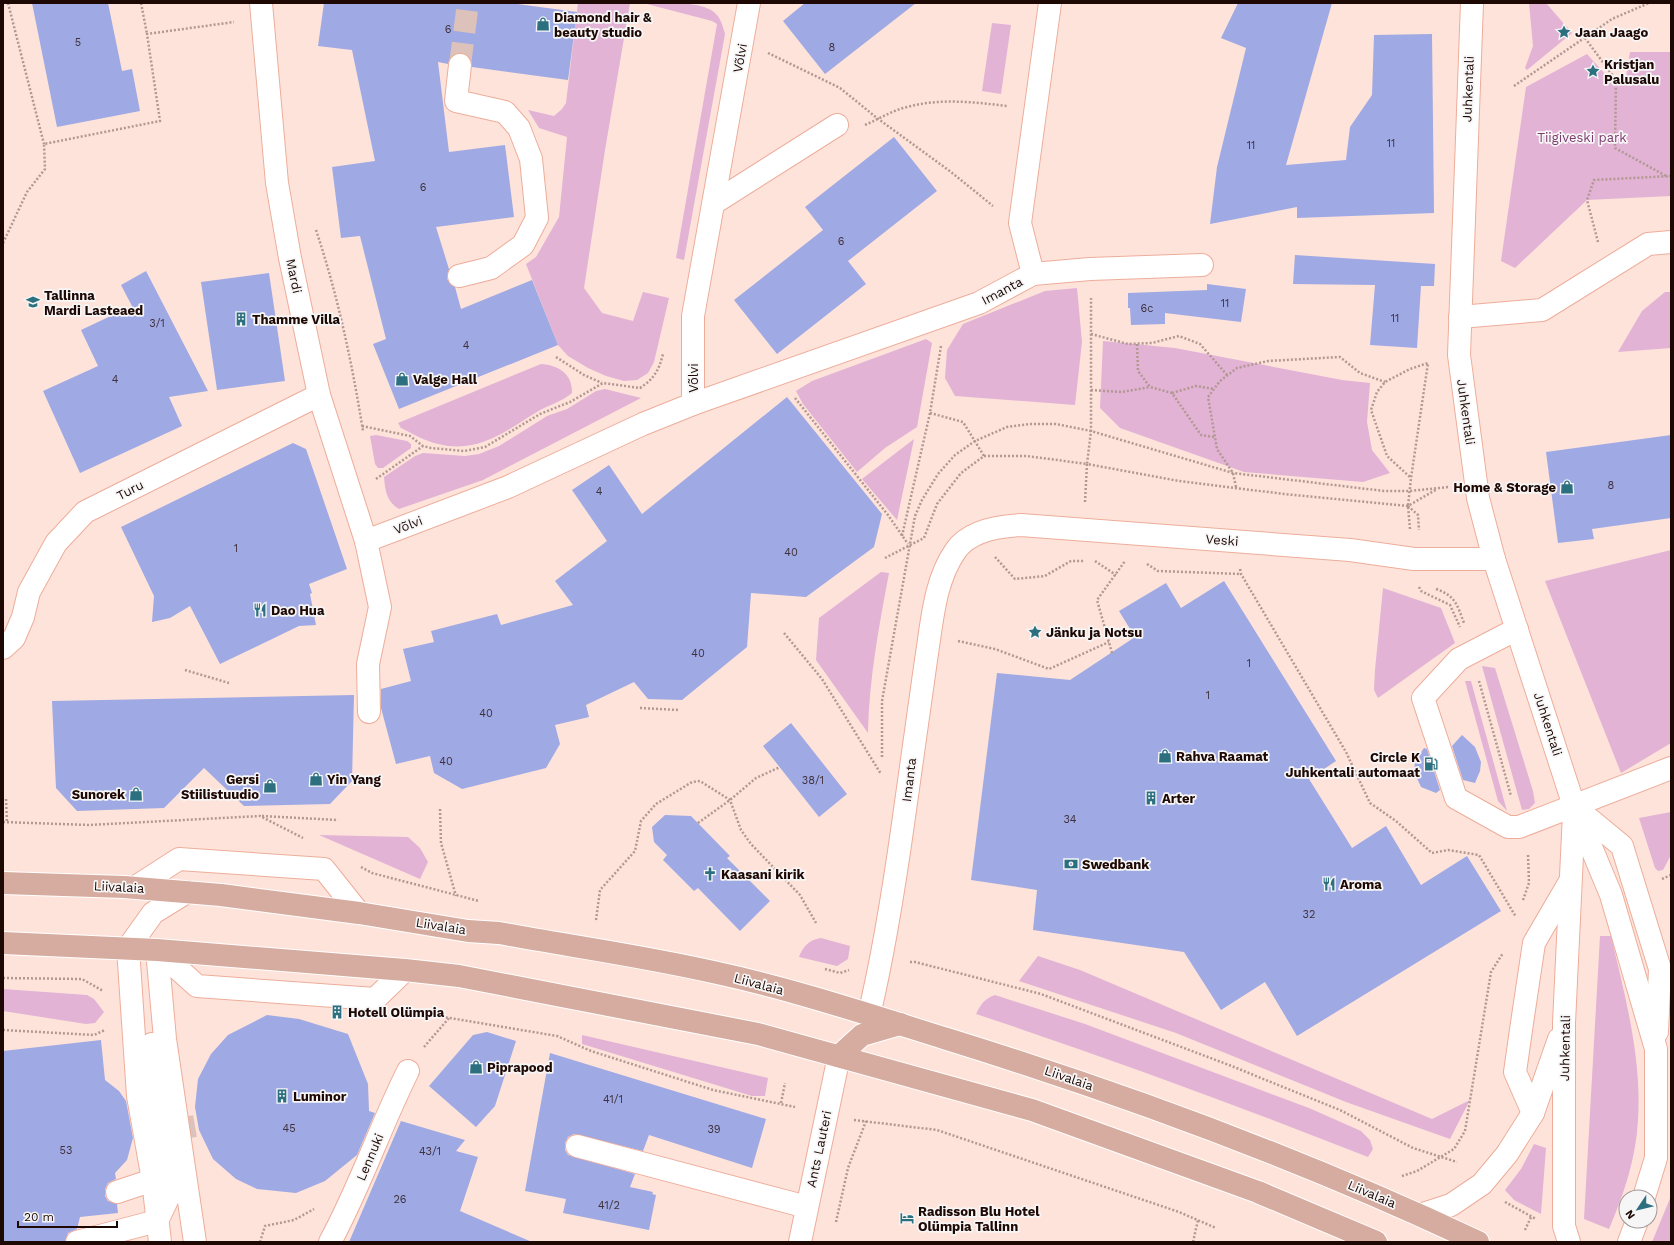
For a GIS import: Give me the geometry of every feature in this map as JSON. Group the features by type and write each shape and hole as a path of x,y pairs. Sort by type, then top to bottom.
{"main road":[{"name":"Liivalaia","path":"3,883 134,888 187,892 359,912 468,931 499,933 714,972 900,1024 1064,1075 1253,1145 1420,1215 1478,1242"},
{"path":"3,942 143,949 405,970 459,976 751,1032 1032,1110 1258,1192 1376,1242"},
{"path":"839,1056 862,1035 900,1024"}],"street":[{"name":"Mardi","path":"261,3 277,183 290,258 319,395 366,541 380,607 368,664 369,712"},
{"name":"Võlvi","path":"366,541 508,487 643,424 693,404 693,316 750,3"},
{"name":"Imanta","path":"693,404 979,303 1033,274 1020,224 1050,3"},
{"name":"Juhkentali","path":"1472,3 1459,356 1478,498 1494,559 1574,806 1611,895 1656,1049 1656,1158 1646,1189"},
{"path":"459,276 491,268 523,246 537,218 531,159 519,128 505,112 456,101 460,65"},
{"path":"714,203 837,125"},
{"path":"1460,317 1542,310 1648,244 1671,242"},
{"path":"1033,274 1090,269 1202,265"},
{"name":"Turu","path":"3,648 14,638 23,617 29,592 56,544 85,512 319,395"},
{"name":"Veski","path":"957,549 974,535 1000,526 1022,524 1350,550 1414,559 1494,559"},
{"name":"Imanta","path":"869,1015 881,965 903,826 930,635 942,574 957,549"},
{"path":"1517,629 1459,659 1423,698 1456,798 1508,827 1520,827 1616,788 1671,768"},
{"name":"Juhkentali","path":"1569,1242 1564,1226 1564,1023 1574,806"},
{"path":"1574,806 1622,846 1660,969 1656,1049 1671,1094"},
{"path":"134,888 180,859 324,869 359,912"},
{"path":"1533,1113 1515,1072 1534,943 1571,880"},
{"path":"77,1242 159,1232 161,1179 138,1096 143,949 153,913 187,892"},
{"path":"143,949 197,986 375,999 405,970"},
{"path":"143,949 165,1039 195,1242"},
{"path":"1420,1215 1451,1205 1482,1184 1507,1154 1533,1113 1564,1023"},
{"name":"Ants Lauteri","path":"800,1242 839,1056"},
{"name":"Lennuki","path":"330,1242 345,1215 392,1104 408,1071"},
{"path":"577,1146 807,1207"},
{"path":"117,1192 161,1179"},
{"path":"1629,1242 1634,1229"}],"path":[{"path":"3,243 27,192 46,169 44,144 8,3"},
{"path":"44,144 160,121 141,3"},
{"path":"1514,86 1612,19 1649,3"},
{"path":"147,34 238,22"},
{"path":"1585,38 1616,80 1615,148 1670,176"},
{"path":"742,42 840,88 876,118 951,172 1005,216 1020,224"},
{"path":"837,125 866,125 876,118 906,107 937,101 970,102 1035,110"},
{"path":"1608,268 1596,236 1587,200 1594,180 1670,176"},
{"path":"314,224 331,276 350,353 363,437"},
{"path":"1083,529 1087,464 1091,431 1090,269"},
{"path":"902,536 930,413 947,314"},
{"path":"1091,334 1128,344 1152,343 1179,336 1200,344 1228,375"},
{"path":"1137,344 1138,371 1150,388"},
{"path":"556,357 579,372 603,383 640,388 650,382 658,371 664,348"},
{"path":"1236,487 1233,474 1217,449 1208,397 1228,375 1237,368 1268,361 1340,358 1360,373 1385,382"},
{"path":"1408,517 1409,491 1411,478 1428,362 1410,369 1385,382 1377,392 1371,410 1387,456 1411,478"},
{"path":"776,375 879,504 908,545"},
{"path":"362,426 410,436 423,446 448,451 464,451 485,447 540,414 570,402 603,383"},
{"path":"1091,390 1122,392 1150,388 1172,393 1196,386 1214,389"},
{"path":"1172,393 1201,435 1214,437"},
{"path":"930,413 963,422 984,456"},
{"path":"885,558 924,538 937,504 961,473 984,456 1027,456 1087,464 1179,481 1284,494 1408,506 1437,488 1409,491 1384,491 1233,474 1091,431 1056,424 1030,424 1007,427 975,441 955,455 930,487 915,516 908,545"},
{"path":"371,475 373,481 423,446"},
{"path":"974,535 1015,578 1045,576 1071,561 1096,560 1116,575"},
{"path":"1236,541 1241,574 1346,752 1370,803 1396,821 1432,852 1448,850 1479,855 1518,919 1520,912"},
{"path":"1112,653 1097,600 1126,559"},
{"path":"1141,561 1158,571 1241,574"},
{"path":"784,633 822,679 883,778"},
{"path":"930,635 995,649 1049,669 1109,642"},
{"path":"184,670 229,683"},
{"path":"1477,675 1512,800"},
{"path":"640,708 679,710"},
{"path":"698,824 756,778 780,767"},
{"path":"596,924 600,890 635,851 642,821 656,804 692,782 700,781 730,800 741,830 751,844 800,895 816,923"},
{"path":"6,800 7,822"},
{"path":"440,809 441,843 456,896"},
{"path":"260,816 309,841"},
{"path":"3,822 89,825 260,816 338,820"},
{"path":"1522,904 1529,883 1527,849"},
{"path":"358,866 372,873 482,902"},
{"path":"1442,1156 1454,1149 1465,1131 1492,972 1503,952"},
{"path":"822,968 840,973 881,965 915,962 1041,994 1229,1065 1340,1110 1413,1148 1457,1162"},
{"path":"3,978 82,979 108,994"},
{"path":"399,1012 450,1018 557,1036 591,1051 713,1090 795,1107"},
{"path":"408,1071 412,1062 450,1018"},
{"path":"3,1030 94,1035 108,1027"},
{"path":"781,1103 785,1083"},
{"path":"850,1120 937,1130 1198,1220 1216,1228"},
{"path":"834,1227 848,1168 866,1121"},
{"path":"1502,1200 1537,1220"},
{"path":"1525,1230 1531,1216"},
{"path":"1193,1242 1198,1220"},
{"path":"260,1242 265,1226"}],"green space":[{"path":"578,3 630,3 605,150 584,288 602,313 633,321 643,292 669,298 654,362 648,373 637,380 624,381 606,376 588,368 568,356 558,345 526,264 536,257 559,217 567,137 539,128 528,110 554,116 566,103"},
{"path":"643,3 682,3 702,6 718,16 725,34 684,260 676,258 717,24 712,21"},
{"path":"1529,3 1546,3 1572,33 1527,70 1525,68 1533,46"},
{"path":"992,23 1011,25 1001,94 982,91"},
{"name":"Tiigiveski park","path":"1630,52 1671,52 1671,196 1587,200 1515,268 1501,261 1526,87 1587,54 1614,84 1625,84"},
{"path":"1077,288 1082,342 1075,405 955,396 945,378 947,350 963,324 1045,291"},
{"path":"1665,292 1671,292 1671,348 1618,352 1642,311"},
{"path":"926,339 932,343 917,427 885,448 857,472 803,404 796,391 812,381"},
{"path":"1103,341 1175,348 1342,380 1370,383 1367,422 1372,450 1390,473 1363,482 1244,472 1120,428 1100,408"},
{"path":"541,364 553,366 563,372 570,381 572,393 502,434 478,444 452,446 433,443 401,428 398,423"},
{"path":"605,389 641,398 483,480 399,509 387,496 384,477 415,456 423,453 465,456 479,454 499,446 547,416 567,409 596,391"},
{"path":"376,435 407,441 411,444 411,448 383,468 378,468 375,464 370,436"},
{"path":"914,439 897,520 862,479"},
{"path":"1671,550 1671,743 1621,773 1545,581"},
{"path":"881,572 889,573 872,673 868,733 816,660 819,618"},
{"path":"1383,588 1441,608 1455,643 1378,698 1374,690"},
{"path":"1482,666 1495,668 1533,791 1535,803 1529,809 1522,810"},
{"path":"1465,681 1471,681 1507,811 1498,801"},
{"path":"1671,812 1671,855 1663,870 1658,871 1655,868 1639,818"},
{"path":"319,835 408,837 420,848 428,862 420,879"},
{"path":"1600,936 1611,936 1622,981 1635,1050 1639,1097 1637,1134 1628,1176 1624,1189 1618,1189 1618,1208 1609,1229 1584,1219"},
{"path":"821,938 850,946 848,959 837,966 799,957 807,944 813,940"},
{"path":"1038,956 1080,970 1432,1119 1470,1100 1450,1139 1346,1102 1176,1033 1019,981"},
{"path":"3,989 87,995 94,999 104,1012 95,1023 86,1024 3,1011"},
{"path":"995,995 1085,1024 1309,1108 1361,1131 1370,1140 1373,1149 1368,1157 1174,1083 976,1014 983,1002"},
{"path":"582,1035 768,1078 765,1096 752,1096 582,1044"},
{"path":"1534,1144 1546,1148 1541,1214 1514,1200 1505,1190 1521,1169"},
{"path":"1671,1196 1671,1242 1652,1242"}],"building":[{"path":"32,3 108,3 122,71 132,69 140,111 57,127"},
{"path":"324,3 510,3 577,12 568,80 472,67 471,60 468,55 462,53 455,54 450,58 448,64 438,62 449,152 505,145 514,217 436,227 449,269 447,279 455,287 461,309 532,280 558,345 399,409 373,344 386,339 360,236 341,238 332,167 375,161 352,50 318,46"},
{"path":"805,3 916,3 825,74 783,21"},
{"path":"1238,3 1332,3 1286,165 1346,160 1350,127 1372,95 1374,35 1432,34 1434,213 1297,218 1297,207 1210,224 1217,167 1246,48 1221,38"},
{"path":"894,137 937,191 848,261 866,284 777,354 734,300 823,230 805,207"},
{"path":"1295,255 1435,264 1434,286 1421,286 1417,348 1370,345 1375,285 1293,284"},
{"path":"146,271 208,391 169,397 182,426 80,473 43,391 98,366 81,330 132,306 121,285"},
{"name":"Thamme Villa","path":"269,273 285,381 217,390 201,282"},
{"path":"1207,284 1246,289 1241,322 1165,313 1165,324 1131,325 1130,308 1128,308 1128,293 1207,290"},
{"path":"787,397 882,514 874,547 806,597 751,593 747,647 682,700 648,699 634,682 586,705 589,717 555,725 560,744 546,768 462,789 434,773 430,756 396,764 381,708 381,689 411,681 403,649 434,642 431,631 497,614 501,625 573,605 555,581 607,541 572,490 609,465 642,514"},
{"path":"1671,435 1671,518 1592,529 1594,539 1558,543 1546,452"},
{"path":"293,443 306,449 347,569 309,584 312,593 310,594 316,625 299,626 220,664 190,606 170,618 152,622 154,596 121,527"},
{"name":"Arter","path":"1224,581 1336,761 1309,779 1352,848 1386,826 1421,885 1467,856 1501,911 1297,1036 1265,982 1221,1010 1184,952 1033,930 1037,890 971,880 997,673 1070,680 1135,637 1119,611 1166,583 1181,608"},
{"path":"354,695 352,781 330,804 244,806 204,768 164,808 77,811 56,788 52,701"},
{"path":"791,723 847,794 819,817 763,746"},
{"path":"1462,735 1475,747 1481,762 1480,771 1475,783 1463,780 1452,746"},
{"path":"1424,748 1427,749 1440,790 1436,793 1421,787 1414,772 1415,761"},
{"name":"Kaasani kirik","path":"665,815 691,816 730,856 727,858 770,901 740,931 698,888 694,891 663,860 667,855 654,842 652,827"},
{"name":"Luminor","path":"267,1015 299,1019 348,1034 368,1084 369,1111 375,1113 357,1155 325,1181 296,1193 257,1189 236,1179 213,1159 199,1130 195,1107 198,1079 211,1054 228,1035"},
{"path":"487,1032 516,1041 495,1106 476,1127 429,1086 473,1035"},
{"path":"101,1040 105,1080 119,1091 126,1101 133,1138 127,1160 115,1173 116,1179 108,1183 105,1189 105,1196 108,1201 117,1204 118,1213 80,1217 77,1229 68,1233 65,1242 3,1242 3,1051"},
{"path":"550,1053 766,1119 752,1168 649,1135 643,1151 574,1134 568,1137 565,1143 565,1150 568,1155 635,1174 630,1187 653,1192 652,1194 656,1195 649,1230 563,1213 566,1199 525,1191"},
{"path":"401,1121 465,1140 456,1151 478,1157 460,1211 532,1242 349,1242"}],"tunnel":[{"path":"460,65 468,3"},
{"path":"178,1129 195,1126"}],"place":[{"name":"Diamond hair & beauty studio","path":"543,24"},
{"name":"Jaan Jaago","path":"1564,32"},
{"name":"Kristjan Palusalu","path":"1593,71"},
{"name":"Tallinna Mardi Lasteaed","path":"33,302"},
{"name":"Thamme Villa","path":"241,319"},
{"name":"Valge Hall","path":"402,379"},
{"name":"Home & Storage","path":"1567,487"},
{"name":"Dao Hua","path":"260,610"},
{"name":"Jänku ja Notsu","path":"1035,632"},
{"name":"Rahva Raamat","path":"1165,756"},
{"name":"Circle K Juhkentali automaat","path":"1431,764"},
{"name":"Yin Yang","path":"316,779"},
{"name":"Gersi Stiilistuudio","path":"270,786"},
{"name":"Sunorek","path":"136,794"},
{"name":"Arter","path":"1151,798"},
{"name":"Swedbank","path":"1071,864"},
{"name":"Kaasani kirik","path":"710,874"},
{"name":"Aroma","path":"1329,884"},
{"name":"Hotell Olümpia","path":"337,1012"},
{"name":"Piprapood","path":"476,1067"},
{"name":"Luminor","path":"282,1096"},
{"name":"Radisson Blu Hotel Olümpia Tallinn","path":"907,1218"}]}
